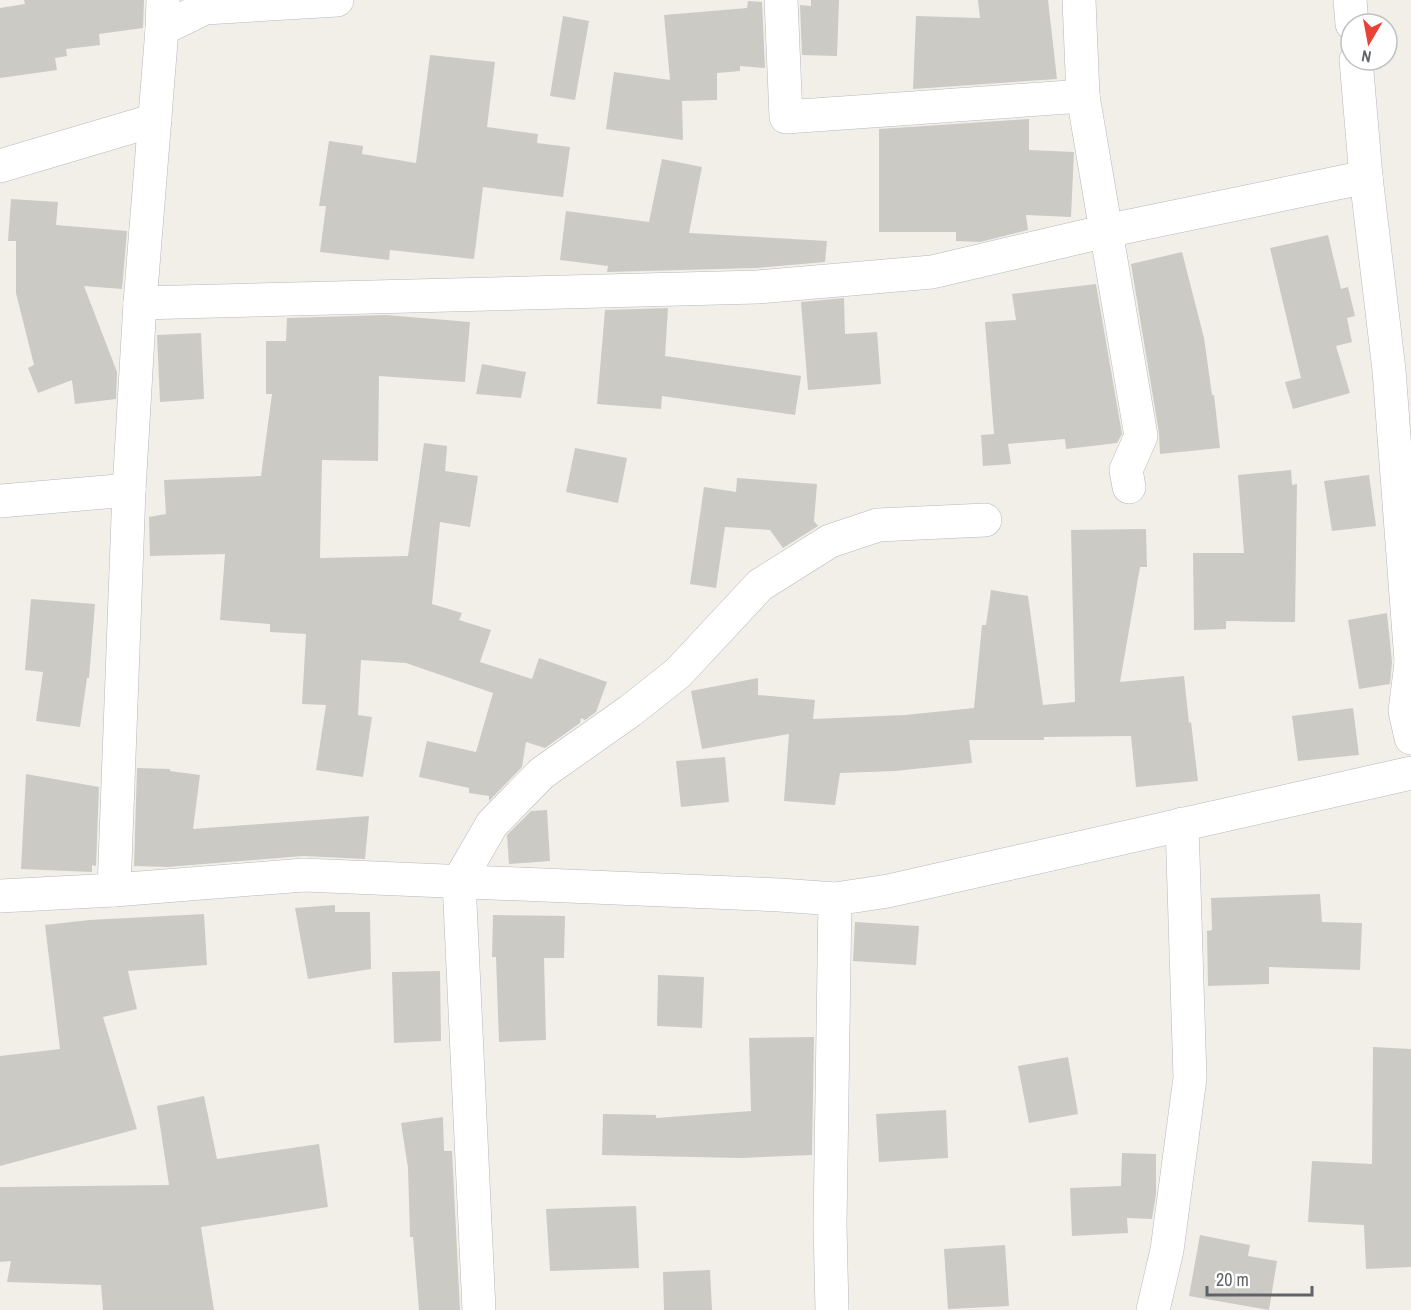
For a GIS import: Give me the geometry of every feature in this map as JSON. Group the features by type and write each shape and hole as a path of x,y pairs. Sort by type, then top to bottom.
{"street":[{"path":"114,890 129,490 140,303 162,15 202,4 337,0"},
{"path":"781,0 786,117 1083,96"},
{"path":"1079,0 1083,96 1141,436 1126,470 1129,487"},
{"path":"1357,72 1366,177 1400,368 1411,662 1405,711 1411,738"},
{"path":"0,166 155,120"},
{"path":"140,303 756,287 932,272 1106,231 1366,177"},
{"path":"0,501 129,490"},
{"path":"479,1310 459,881 492,824 542,773 630,711 678,673 760,585 830,541 878,525 985,520"},
{"path":"0,896 114,890 304,874 768,894 835,899 888,891 1411,773"},
{"path":"1153,1310 1167,1250 1190,1078 1182,824"},
{"path":"832,1310 830,1225 835,899"}],"building":[{"path":"24,0 144,0 143,28 99,34 100,45 66,49 67,56 55,58 57,70 0,78 0,8 25,4"},
{"path":"811,0 839,0 837,56 802,55 800,5 811,6"},
{"path":"978,0 1048,0 1057,79 913,89 916,16 980,18"},
{"path":"748,1 762,2 765,68 740,66 740,71 717,73 717,100 682,101 683,140 606,129 614,72 670,80 664,15 747,8"},
{"path":"563,16 589,21 575,100 550,96"},
{"path":"430,55 495,62 487,127 538,134 537,143 570,147 563,197 483,187 474,259 390,250 389,260 320,252 326,206 319,206 329,141 363,146 362,154 416,163"},
{"path":"1029,119 1029,150 1074,152 1071,217 1026,215 1028,230 980,242 956,241 956,232 879,232 879,129"},
{"path":"662,159 702,167 689,233 827,241 825,262 756,268 607,272 608,266 560,260 566,211 649,222"},
{"path":"11,199 58,202 56,225 127,231 122,289 84,286 117,372 116,399 75,404 72,380 38,393 28,368 34,365 16,293 16,241 8,241"},
{"path":"1328,235 1341,289 1348,287 1355,316 1347,318 1352,342 1336,346 1350,393 1293,409 1285,382 1301,378 1270,248"},
{"path":"1182,252 1204,338 1220,448 1160,454 1159,433 1131,264"},
{"path":"1096,284 1122,434 1117,443 1066,449 1065,439 1008,444 1011,464 983,466 981,435 994,434 985,322 1016,320 1012,294"},
{"path":"844,298 845,334 877,332 881,384 808,390 801,302"},
{"path":"668,308 665,356 801,376 795,415 662,396 661,409 597,404 605,310"},
{"path":"386,315 470,322 465,382 379,376 378,461 322,460 320,558 408,556 424,443 447,446 445,471 478,476 470,527 440,522 432,604 462,613 459,620 491,630 480,662 532,679 539,658 607,682 596,712 585,720 581,718 580,723 545,748 526,742 522,767 489,801 489,796 469,793 469,788 419,777 427,741 476,752 493,693 406,663 361,660 358,715 372,717 363,777 316,770 326,705 302,704 306,634 270,632 270,624 220,620 225,554 150,556 149,517 166,514 164,480 261,476 272,394 266,394 266,341 286,341 287,318"},
{"path":"201,333 204,399 160,402 157,335"},
{"path":"482,364 526,372 521,398 476,394"},
{"path":"575,448 627,458 618,503 566,492"},
{"path":"1291,470 1292,485 1297,484 1295,622 1226,621 1226,629 1194,630 1193,553 1244,553 1238,475"},
{"path":"1369,475 1376,526 1332,531 1324,481"},
{"path":"737,478 817,484 814,521 818,526 783,548 770,530 725,527 716,588 690,584 704,487 736,492"},
{"path":"1146,529 1147,567 1140,567 1120,682 1184,676 1198,781 1136,787 1131,736 1044,737 1044,740 969,740 972,763 895,771 840,773 835,805 784,801 789,734 702,749 691,691 758,678 758,695 815,700 813,719 905,715 974,708 982,625 986,625 991,590 1028,596 1043,705 1075,702 1071,530"},
{"path":"31,599 95,604 89,678 87,678 80,727 36,721 43,672 25,670"},
{"path":"1387,613 1392,662 1390,684 1359,689 1348,620"},
{"path":"1353,708 1359,755 1298,761 1292,716"},
{"path":"725,757 729,802 681,807 676,761"},
{"path":"137,768 170,769 170,771 200,775 193,829 369,816 365,859 303,856 168,867 134,866"},
{"path":"26,774 99,787 96,866 92,865 92,872 21,869"},
{"path":"547,810 550,861 509,864 507,835 531,811"},
{"path":"1320,894 1322,922 1362,923 1360,970 1269,967 1269,984 1208,986 1207,931 1212,930 1211,898"},
{"path":"335,905 335,912 370,912 371,969 308,979 295,908"},
{"path":"204,914 207,965 128,971 137,1009 103,1017 137,1129 0,1166 0,1056 60,1049 45,925 89,920"},
{"path":"493,915 565,916 564,958 544,958 546,1040 499,1042 496,957 492,957"},
{"path":"855,922 919,926 916,965 853,961"},
{"path":"440,971 441,1041 394,1043 392,972"},
{"path":"658,975 704,977 702,1028 657,1026"},
{"path":"814,1037 812,1155 741,1158 602,1155 603,1114 656,1115 656,1118 751,1111 749,1038"},
{"path":"1373,1047 1411,1049 1411,1267 1366,1269 1364,1225 1308,1222 1312,1161 1372,1164"},
{"path":"1068,1057 1078,1114 1029,1123 1018,1066"},
{"path":"204,1096 217,1159 319,1144 328,1207 201,1227 214,1310 103,1310 101,1285 7,1282 11,1261 0,1262 0,1187 169,1185 157,1106"},
{"path":"946,1110 948,1158 879,1162 876,1114"},
{"path":"443,1117 444,1151 452,1151 460,1310 419,1310 413,1237 410,1237 408,1168 401,1123"},
{"path":"1122,1153 1156,1154 1156,1194 1152,1219 1127,1218 1128,1233 1072,1236 1070,1188 1121,1186"},
{"path":"636,1206 639,1268 550,1271 546,1209"},
{"path":"1200,1235 1250,1245 1248,1256 1277,1261 1269,1310 1189,1296"},
{"path":"1005,1245 1009,1306 948,1309 944,1249"},
{"path":"710,1270 712,1310 664,1310 663,1272"}]}
